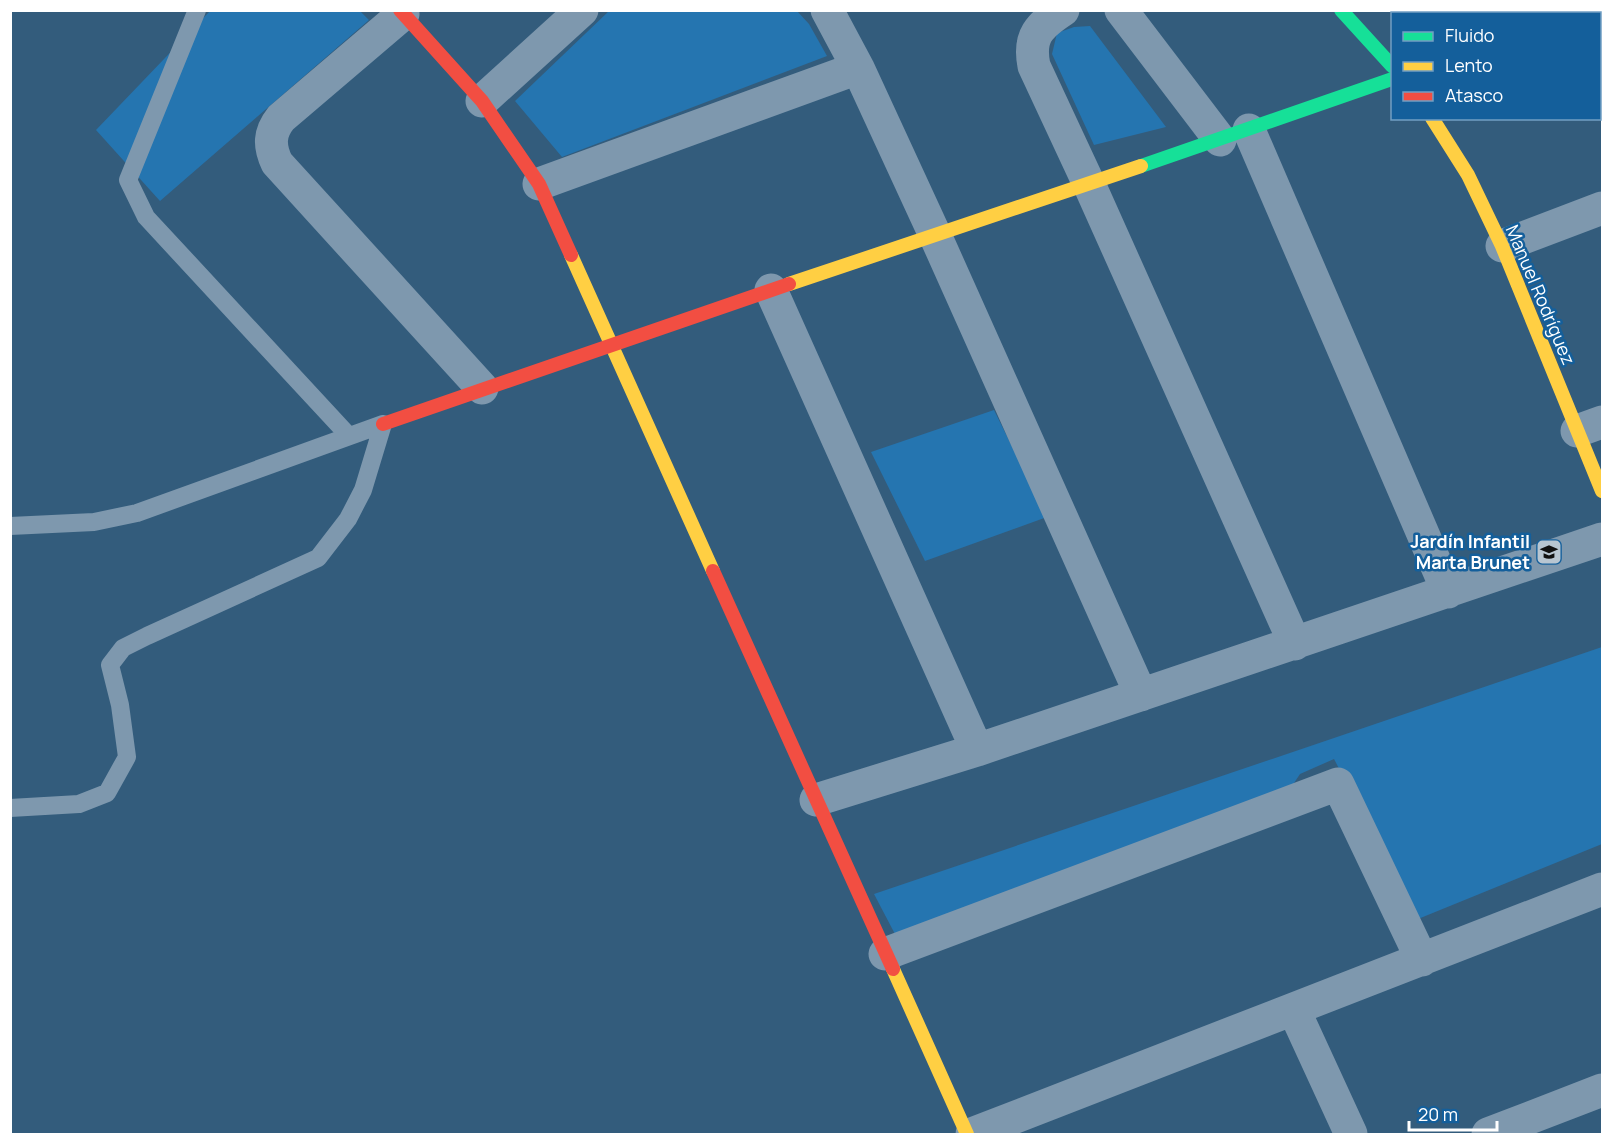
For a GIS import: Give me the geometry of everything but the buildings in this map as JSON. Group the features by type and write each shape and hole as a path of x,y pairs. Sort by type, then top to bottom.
{"street":[{"path":"482,101 582,10"},
{"path":"827,10 858,68 935,235 1141,695"},
{"path":"1063,10 1039,28 1034,37 1032,56 1034,66 1295,644"},
{"path":"1121,10 1234,135 1448,592"},
{"path":"1341,10 1391,65"},
{"path":"482,388 277,163 272,153 270,141 272,133 281,118 402,12 482,101 539,184 967,1134"},
{"path":"539,184 858,68"},
{"path":"383,424 610,344 1391,80"},
{"name":"Manuel Rodríguez","path":"1433,120 1468,175 1590,427 1602,491"},
{"path":"1502,246 1602,208"},
{"path":"771,290 977,750"},
{"path":"816,800 977,750 1602,539"},
{"path":"885,954 1338,784 1422,960"},
{"path":"972,1134 1602,889"},
{"path":"1294,1010 1350,1134"},
{"path":"1488,1134 1602,1090"}],"lane":[{"path":"197,10 128,180 146,217 349,436"},
{"path":"10,526 94,522 136,513 383,424"},
{"path":"10,808 79,804 107,793 127,757 120,705 110,665 123,648 318,558 348,519 363,490 383,424"}],"shaded area":[{"path":"210,11 360,11 369,20 160,201 96,130"},
{"path":"609,11 797,11 809,24 827,56 562,157 515,101"},
{"path":"1090,26 1166,127 1094,145 1052,54 1057,33 1074,27"},
{"path":"994,410 1047,517 925,561 871,452"},
{"path":"1602,647 1602,844 1418,919 1334,759 1300,774 1292,786 896,936 874,894"}],"traffic: fast":[{"path":"1341,10 1391,65"},
{"path":"1141,166 1391,79"}],"traffic: slow":[{"path":"1433,120 1468,175 1502,246 1602,491"},
{"path":"789,284 1141,166"},
{"path":"571,255 713,571"},
{"path":"893,969 967,1134"}],"traffic: jam":[{"path":"400,10 482,101 539,184 571,255"},
{"path":"383,424 789,284"},
{"path":"713,571 893,969"}],"place":[{"name":"Jardín Infantil Marta Brunet","path":"1549,552"}]}
